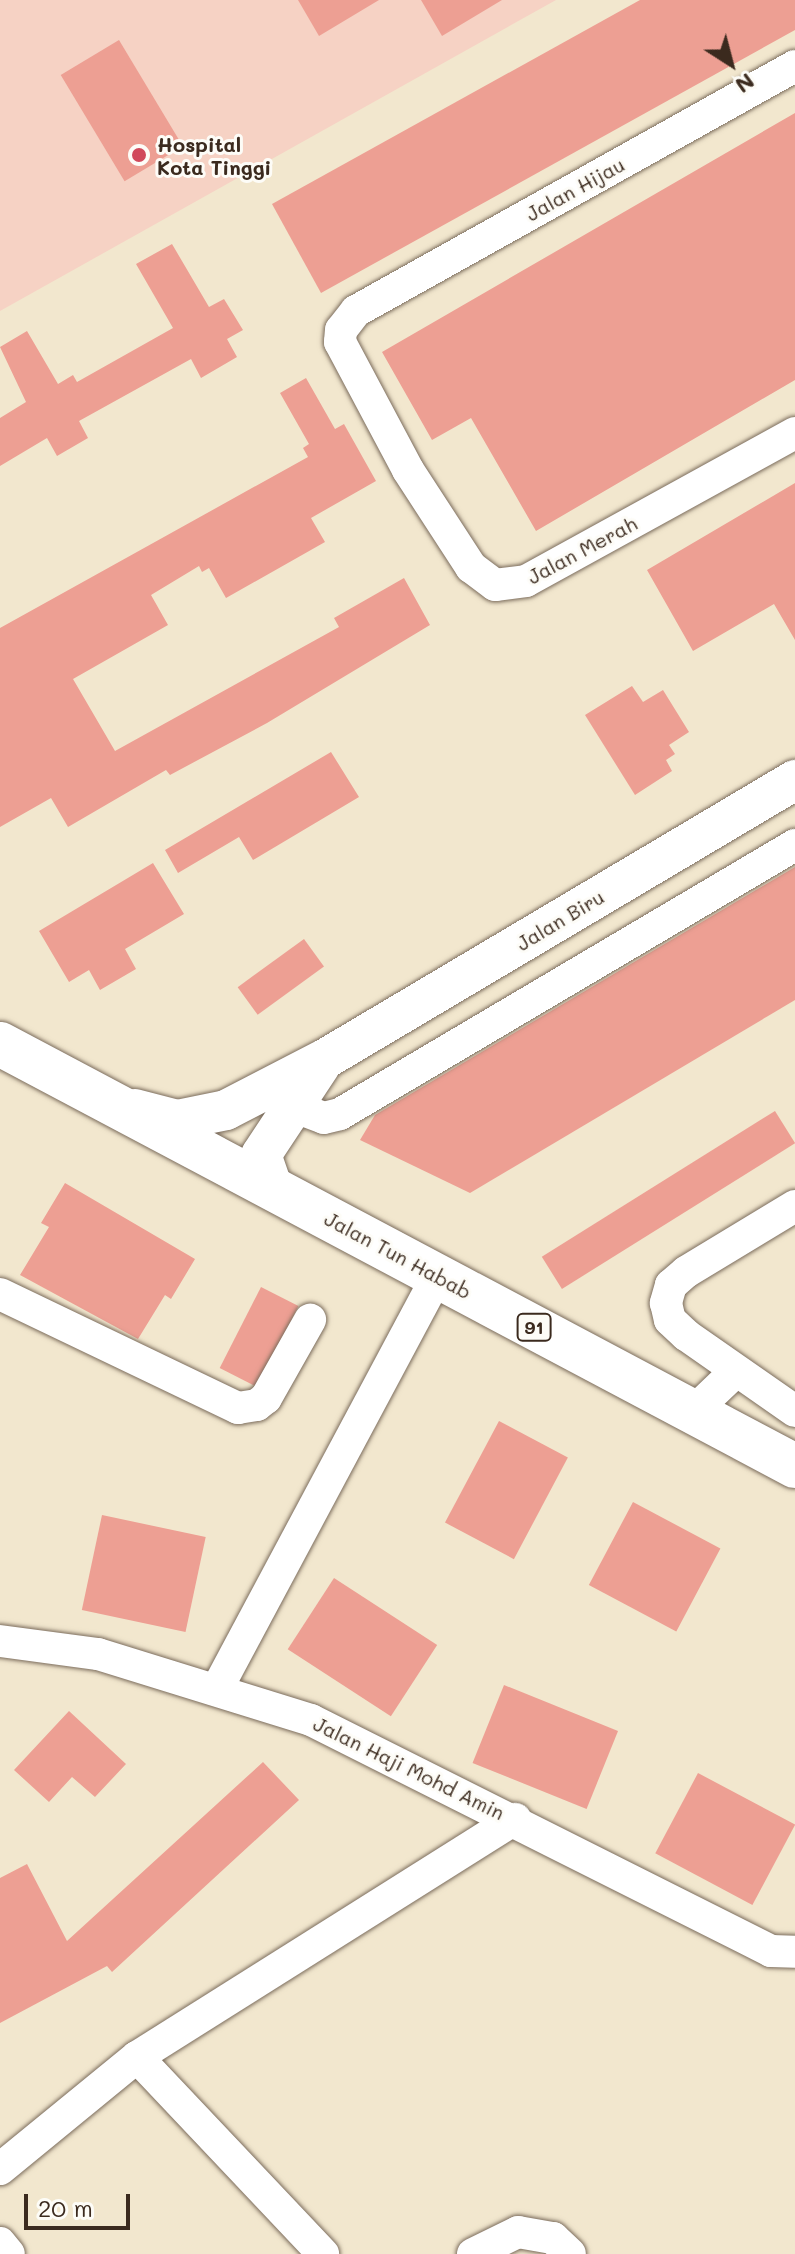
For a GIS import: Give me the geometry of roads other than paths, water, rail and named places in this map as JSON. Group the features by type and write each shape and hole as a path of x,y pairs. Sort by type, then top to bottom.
{"highway":[{"name":"Jalan Tun Habab","path":"0,1044 795,1466"}],"street":[{"name":"Jalan Hijau","path":"408,470 340,342 341,330 356,311 795,66"},
{"name":"Jalan Merah","path":"408,470 471,567 481,578 511,586 795,433"},
{"name":"Jalan Biru","path":"110,1102 177,1120 213,1115 325,1059 795,780"},
{"path":"290,1105 324,1118 340,1114 795,845"},
{"name":"Jalan Biru","path":"273,1189 261,1155 290,1105 325,1059"},
{"path":"795,1206 671,1285 666,1303 670,1320 734,1373 795,1411"},
{"path":"218,1687 437,1276"},
{"path":"0,1294 238,1408 257,1405 266,1398 310,1320"},
{"path":"693,1412 734,1373"},
{"name":"Jalan Haji Mohd Amin","path":"0,1641 98,1654 218,1687 311,1720 515,1819 771,1951 795,1952"},
{"path":"0,2169 137,2057 515,1819"},
{"path":"137,2057 323,2254"},
{"path":"473,2254 518,2232 553,2238 570,2254"},
{"path":"0,2243 9,2254"}],"place":[{"name":"Hospital Kota Tinggi","path":"139,155"}]}
